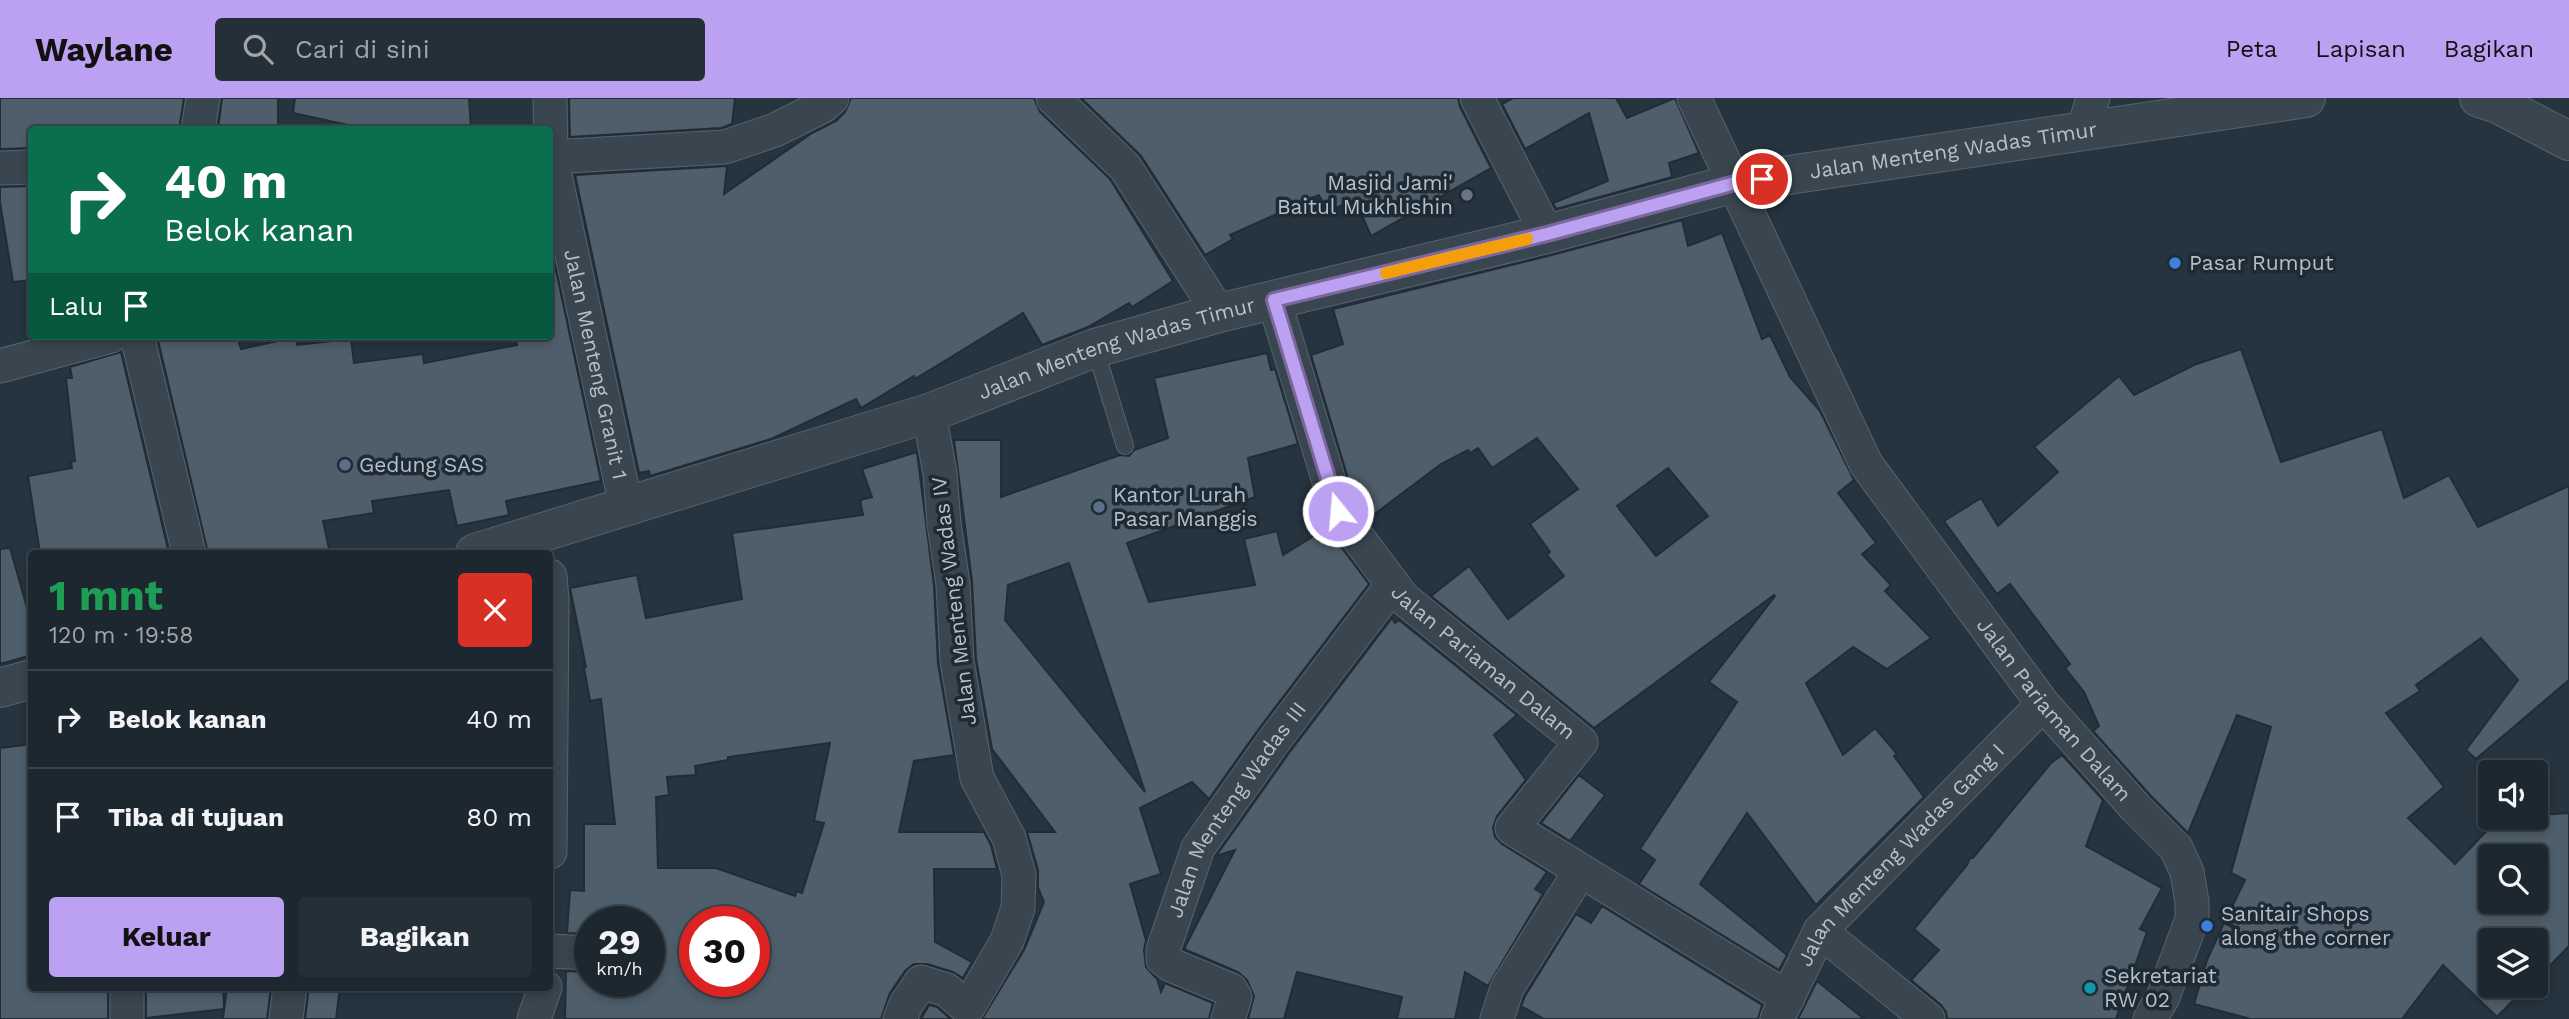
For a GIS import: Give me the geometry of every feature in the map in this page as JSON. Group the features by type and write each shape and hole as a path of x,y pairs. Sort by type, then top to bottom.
{"street":[{"path":"199,126 203,98"},
{"name":"Jalan Menteng Granit 1","path":"550,98 551,126"},
{"path":"553,151 725,147 775,130 823,106 832,98"},
{"path":"1053,98 1125,167 1219,313"},
{"path":"1477,98 1547,234"},
{"name":"Jalan Pariaman Dalam","path":"1694,98 1866,464 2043,704 2136,808 2176,848 2188,872 2192,919 2163,997 2150,1019"},
{"name":"Jalan Menteng Wadas Timur","path":"496,550 546,543 626,506 929,413 1095,348 1219,313 1547,234 1735,183 2088,115 2306,98"},
{"path":"2479,98 2498,104 2569,141"},
{"name":"Jalan Menteng Granit 1","path":"553,160 626,506"},
{"path":"0,168 28,167"},
{"name":"Jalan Pariaman Dalam","path":"1274,300 1338,511 1403,598 1581,742 1512,828 1581,870 1782,1009"},
{"path":"0,366 96,340"},
{"path":"138,340 188,550"},
{"name":"Jalan Menteng Wadas IV","path":"900,1019 906,1004 921,982 947,990 965,1006 970,1006 1007,941 1018,908 1019,875 1009,838 977,778 957,661 953,584 940,473 929,413"},
{"name":"Jalan Menteng Wadas III","path":"1228,1019 1235,997 1231,990 1171,965 1163,959 1163,950 1198,848 1273,742 1393,584"},
{"path":"0,688 28,680"},
{"name":"Jalan Menteng Wadas Gang I","path":"1782,1009 1820,931 2043,704"},
{"path":"1497,1019 1507,988 1581,870"},
{"path":"1820,931 1928,1019"},
{"path":"553,951 574,952"},
{"path":"127,991 127,1019"},
{"path":"286,1019 290,991"},
{"path":"534,1019 544,991"}],"lane":[{"path":"1095,348 1125,446"}],"building":[{"path":"0,98 184,98 180,126 28,126 28,148 0,149"},
{"path":"222,98 278,98 278,126 218,126"},
{"path":"295,98 469,98 471,126 353,126 293,113"},
{"path":"569,98 735,98 732,124 721,128 570,137"},
{"path":"851,98 1034,98 1040,112 1110,179 1173,281 1132,307 1129,303 1088,327 1042,345 1023,313 915,379 914,376 861,408 856,399 771,439 650,476 649,471 639,473 575,175 727,166 724,194 812,133 836,121 845,112"},
{"path":"1081,98 1458,98 1491,168 1371,236 1355,199 1328,212 1319,195 1230,235 1233,239 1205,255 1141,156"},
{"path":"1513,98 1616,98 1627,118 1675,98 1699,153 1669,163 1672,177 1556,209 1553,203 1608,181 1589,113 1525,149 1502,104"},
{"path":"28,186 28,280 13,282 0,187"},
{"path":"1682,220 1688,246 1722,233 1762,339 1770,335 1790,377 1820,411 1854,480 1838,493 1876,543 1862,554 1891,585 1885,591 1931,638 1887,669 1853,647 1806,683 1843,755 1875,728 1897,754 1894,756 1924,797 1816,905 1747,813 1700,884 1787,955 1779,970 1639,884 1655,860 1640,849 1737,702 1709,682 1775,596 1594,728 1431,596 1469,566 1508,619 1564,576 1547,555 1550,552 1530,524 1578,489 1537,438 1492,468 1478,448 1470,453 1468,450 1441,464 1368,519 1355,502 1311,355 1343,344 1333,309","holes":["1668,468 1708,516 1656,556 1617,506"]},
{"path":"553,256 601,481 506,501 509,515 457,526 449,490 372,501 374,513 323,521 329,550 207,550 158,340 238,340 241,349 282,340 296,340 297,345 351,340 354,363 423,354 424,363 517,345 516,340 553,340"},
{"path":"2241,349 2281,462 2382,429 2404,498 2449,475 2478,527 2569,486 2569,680 2476,759 2466,750 2518,680 2481,638 2416,685 2420,691 2386,713 2444,787 2408,818 2455,864 2488,830 2548,830 2548,814 2569,813 2569,946 2548,968 2548,928 2478,928 2478,998 2515,998 2497,1017 2443,965 2402,1019 2251,1019 2194,1004 2207,960 2224,923 2236,929 2227,917 2245,880 2231,873 2271,727 2237,715 2188,833 2093,731 2099,726 2084,692 2065,668 2070,664 2010,584 1997,594 1944,521 1981,498 1998,526 2058,472 2034,447 2119,376 2134,395 2194,365"},
{"path":"121,352 168,550 40,550 28,476 72,468 71,462 75,461 66,378 72,378 70,367"},
{"path":"1267,353 1271,370 1275,369 1298,444 1248,458 1255,497 1127,543 1149,602 1255,585 1244,539 1277,531 1283,555 1327,528 1369,584 1209,799 1192,782 1140,808 1161,874 1130,884 1146,940 1146,967 1157,979 1161,992 1165,983 1213,1003 1209,1019 982,1019 1024,950 1044,902 1038,888 1038,870 1027,832 1055,832 992,749 976,659 972,581 954,440 1001,440 1001,497 1120,455 1129,456 1134,450 1168,438 1154,378","holes":["1069,563 1145,792 1005,620 1008,585"]},
{"path":"917,452 934,586 938,664 954,755 914,761 899,832 984,832 991,845 997,869 934,869 935,942 972,962 963,978 927,964 914,964 905,971 890,993 881,1019 565,1019 566,971 574,971 574,997 665,997 665,906 574,906 574,933 567,933 570,890 584,891 584,824 615,824 601,699 590,701 570,588 637,575 646,618 742,599 732,533 863,515 860,500 872,497 862,469","holes":["830,743 814,821 824,823 802,893 797,891 795,896 716,868 658,868 656,797 669,795 667,777 696,775 695,766 728,760 728,757"]},
{"path":"10,548 28,611 28,656 0,664 0,549"},
{"path":"1392,618 1395,623 1399,620 1517,715 1494,735 1526,780 1497,816 1493,827 1495,837 1502,844 1547,872 1535,889 1543,894 1488,986 1465,972 1455,1019 1397,1019 1402,997 1297,972 1284,1019 1248,1019 1254,996 1247,980 1238,972 1184,949 1235,850 1216,856 1289,753"},
{"path":"28,744 28,991 108,991 108,1019 0,1019 0,748"},
{"path":"2062,755 2103,800 2086,846 2162,888 2140,929 2147,932 2116,1019 1947,1019 1941,1005 1911,980 1939,950 1914,929 1970,858 1973,858 2051,763"},
{"path":"1579,775 1605,795 1570,841 1541,823"},
{"path":"1602,906 1762,1005 1758,1019 1544,1019 1521,1006 1576,914 1591,923"},
{"path":"1817,981 1864,1019 1798,1019"},
{"path":"146,991 223,991 224,1009 146,1018"},
{"path":"226,991 270,991 267,1019 223,1019"},
{"path":"308,991 340,991 336,1019 305,1019"},
{"path":"929,1005 937,1007 951,1019 921,1019"}],"slow traffic":[{"path":"1386,273 1527,239"}],"place":[{"name":"Masjid Jami' Baitul Mukhlishin","path":"1467,195"},
{"name":"Pasar Rumput","path":"2175,263"},
{"name":"Gedung SAS","path":"345,465"},
{"name":"Kantor Lurah Pasar Manggis","path":"1099,507"},
{"name":"Sanitair Shops along the corner","path":"2207,926"},
{"name":"Sekretariat RW 02","path":"2090,988"}],"route":[{"path":"1338,511 1274,300 1547,234 1735,183 1762,179"}]}
